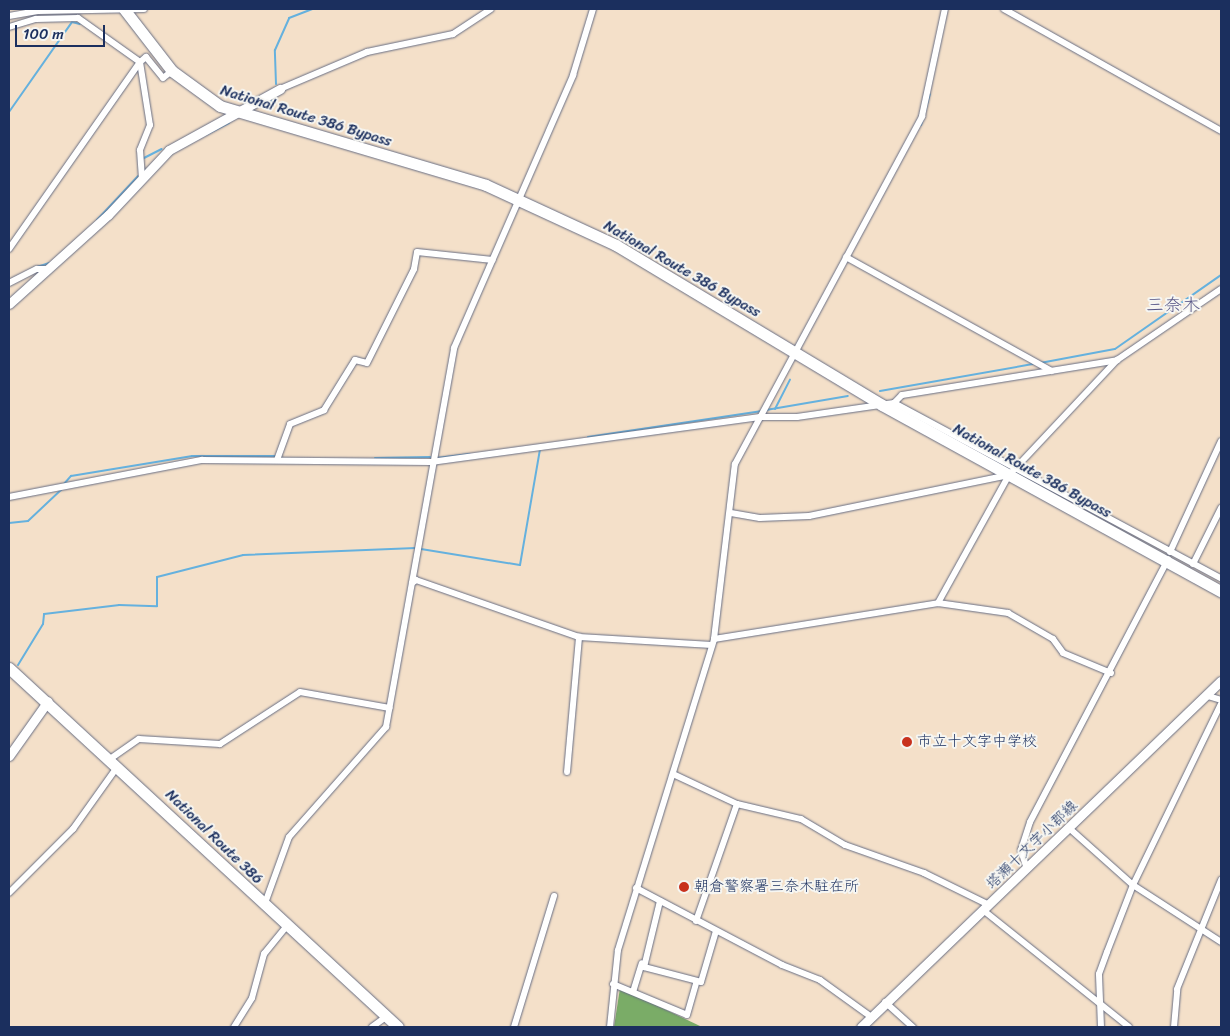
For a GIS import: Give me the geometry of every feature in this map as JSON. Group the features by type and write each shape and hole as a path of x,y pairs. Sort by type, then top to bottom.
{"highway":[{"name":"National Route 386 Bypass","path":"126,10 172,71 206,99 234,112 486,185 520,199 616,245 794,352 1012,473 1169,556 1221,591"},
{"name":"National Route 386","path":"9,668 114,762 286,927 398,1027"}],"main road":[{"path":"9,304 48,269 142,177 186,138 280,89"},
{"name":"塔瀬十文字小郡線","path":"861,1027 870,1016 1208,696 1221,681"},
{"path":"9,756 48,701"}],"street":[{"path":"9,16 38,11 144,9"},
{"path":"280,89 367,52 453,34 491,9"},
{"path":"264,906 289,837 369,751 386,727 412,583 431,462 454,348 494,260 573,75 593,9"},
{"path":"610,1027 618,950 713,642 732,513 735,464 794,352 848,258 922,116 945,9"},
{"path":"1004,9 1221,131"},
{"path":"9,27 36,19 78,18 140,62 150,125 140,150 142,177"},
{"path":"9,249 140,62 146,58 163,78 172,71"},
{"path":"277,460 290,424 324,410 355,360 367,363 414,269 417,252 494,260"},
{"path":"848,258 1052,371"},
{"path":"9,283 37,269 48,269"},
{"path":"938,604 1012,473 1028,451 1117,360 1221,289"},
{"path":"9,497 183,462 277,460 295,464 431,462 760,417 797,418 888,404 902,395 1117,360"},
{"path":"1027,869 1021,850 1030,822 1111,673 1127,633 1169,556 1221,441"},
{"path":"732,513 760,518 809,516 1012,473"},
{"path":"1193,564 1221,508"},
{"path":"1169,556 1193,564 1221,578"},
{"path":"412,583 416,580 579,637 713,642 938,604 1008,613 1053,640 1063,652 1111,673"},
{"path":"567,772 579,637"},
{"path":"9,893 73,829 114,762 139,739 220,744 300,692 390,708"},
{"path":"1208,696 1221,700"},
{"path":"1101,1027 1102,1008 1099,974 1133,885 1221,704"},
{"path":"673,774 737,804 801,819 845,845 924,873 986,908 1102,1008 1129,1027"},
{"path":"696,920 737,804"},
{"path":"1069,828 1133,885 1221,942"},
{"path":"1174,1027 1178,989 1221,880"},
{"path":"636,888 716,932 820,980 870,1016"},
{"path":"514,1027 554,896"},
{"path":"634,992 660,901"},
{"path":"234,1027 252,998 264,954 286,927"},
{"path":"614,984 687,1015 696,983 700,982 716,932"},
{"path":"642,963 696,983"},
{"path":"885,1002 913,1027"},
{"path":"372,1027 386,1017"}],"green space":[{"path":"620,988 700,1026 700,1027 614,1027"}],"waterway":[{"path":"276,84 275,50 289,18 312,9"},
{"path":"9,112 72,22 80,24"},
{"path":"921,125 930,94"},
{"path":"262,106 275,99"},
{"path":"205,135 229,123"},
{"path":"142,159 162,149"},
{"path":"97,220 138,176"},
{"path":"37,267 49,263"},
{"path":"1040,363 1115,349 1221,275"},
{"path":"880,391 1033,364"},
{"path":"775,409 790,380"},
{"path":"766,410 848,396"},
{"path":"588,437 762,411"},
{"path":"421,549 520,565 540,449"},
{"path":"437,458 470,454"},
{"path":"64,484 71,476 192,456 275,456"},
{"path":"375,458 430,457"},
{"path":"9,523 28,521 62,489"},
{"path":"18,665 43,624 44,614 119,605 157,606 157,577 243,555 416,548"}],"place":[{"name":"市立十文字中学校","path":"907,742"},
{"name":"朝倉警察署三奈木駐在所","path":"684,887"}],"district":[{"name":"三奈木","path":"1173,305"}]}
